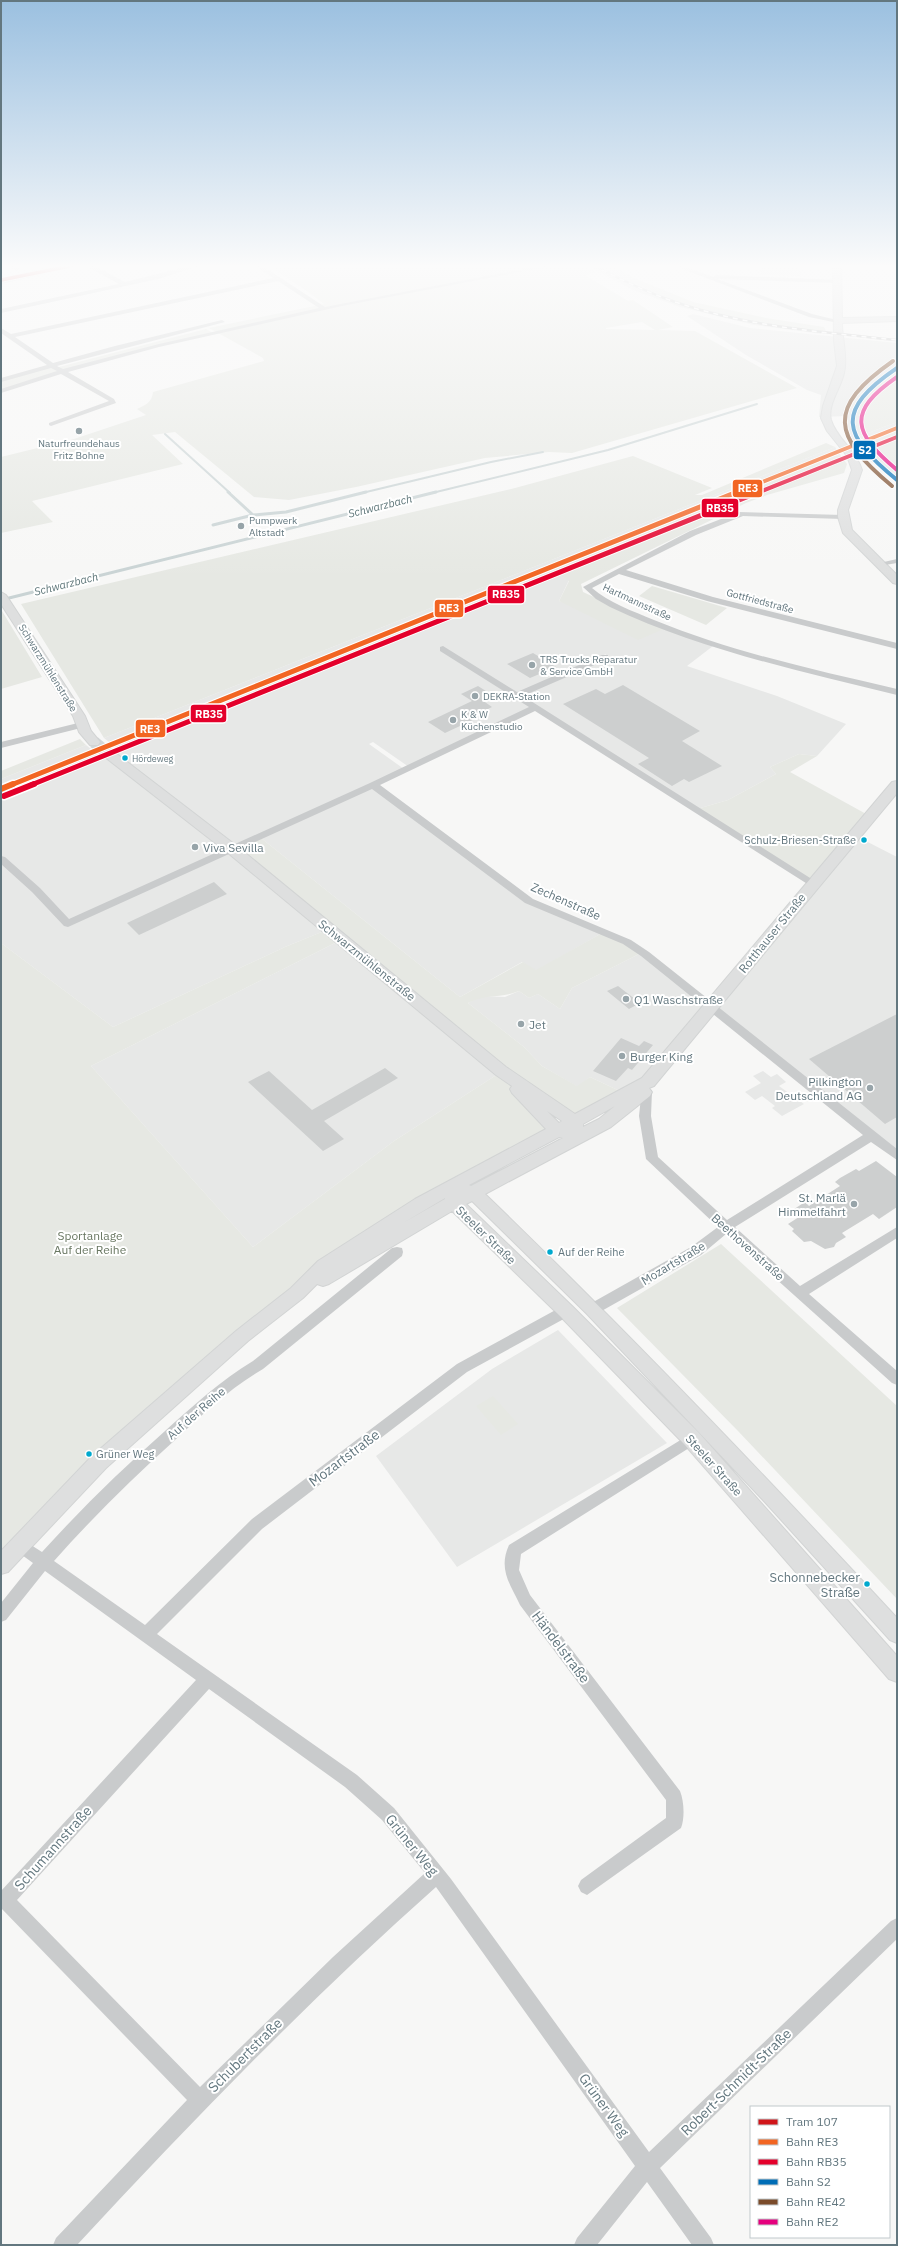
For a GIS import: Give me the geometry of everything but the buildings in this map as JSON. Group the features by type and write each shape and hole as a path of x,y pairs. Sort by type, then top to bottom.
{"main road":[{"path":"841,370 840,376 826,410 826,418 829,426 843,443 856,464 857,470 843,516 852,538 897,581"},
{"name":"Schwarzmühlenstraße","path":"3,597 94,742"},
{"name":"Schwarzmühlenstraße","path":"105,751 233,850 501,1070 574,1121"},
{"name":"Rotthauser Straße","path":"577,1139 605,1124 647,1086 813,883 897,785"},
{"name":"Schwarzmühlenstraße","path":"501,1070 556,1130 577,1139"},
{"name":"Rotthauser Straße","path":"556,1130 647,1086"},
{"path":"297,1293 432,1214 577,1139 574,1121"},
{"path":"1,1565 99,1462 242,1336 297,1293 324,1266 354,1245 421,1203 556,1130"},
{"name":"Steeler Straße","path":"897,1633 771,1496 593,1309 474,1193 452,1186 454,1203 566,1310 692,1439 897,1672"}],"street":[{"path":"1,380 35,370"},
{"path":"1,391 66,370"},
{"path":"51,424 113,403 112,400 62,371"},
{"name":"Hartmannstraße","path":"843,516 742,514 693,534 587,587 592,593 627,612 665,628 721,648 897,692"},
{"path":"879,564 897,561"},
{"name":"Gottfriedstraße","path":"619,571 710,599 897,646"},
{"path":"443,649 534,708 813,883"},
{"path":"516,696 604,657"},
{"path":"1,859 36,890 68,924 233,850 534,708"},
{"path":"1,745 82,725"},
{"name":"Zechenstraße","path":"373,785 529,901 626,942 694,991 711,1008 897,1156"},
{"name":"Beethovenstraße","path":"647,1086 645,1116 652,1159 799,1294 897,1380"},
{"name":"Mozartstraße","path":"593,1309 696,1251 726,1227 871,1136"},
{"path":"799,1294 897,1232"},
{"name":"Auf der Reihe","path":"1,1614 44,1563 141,1461 197,1411 397,1252"},
{"name":"Mozartstraße","path":"145,1635 258,1524 462,1368 566,1310"},
{"name":"Händelstraße","path":"587,1886 675,1822 674,1797 525,1600 511,1570 514,1550 692,1439"},
{"name":"Grüner Weg","path":"20,1545 351,1781 388,1814 436,1875 704,2245"},
{"name":"Schumannstraße","path":"200,2100 5,1900 208,1678"},
{"name":"Schubertstraße","path":"63,2245 200,2100 373,1929 436,1875"},
{"name":"Robert-Schmidt-Straße","path":"584,2245 648,2166 897,1927"}],"shaded area":[{"path":"772,370 897,370 897,373 872,390 858,416 860,436 897,422 897,431 868,443 870,449 897,474 897,481 864,456 851,437 847,424 848,416 819,417 821,395 807,390"},
{"path":"835,447 841,456 836,455 114,746 104,738"},
{"path":"559,575 569,580 559,601 664,629 713,646 687,666 777,696 846,724 817,756 799,754 770,767 776,774 728,800 697,809 520,697 604,659 606,654 516,695 531,708 409,767 373,742 369,744 404,769 236,846 324,931 285,947 113,1027 1,943 1,798 368,646 371,648"},
{"path":"86,745 96,753 1,792 1,779"},
{"path":"372,787 528,902 602,933 536,971 522,962 460,997 261,838"},
{"path":"856,836 897,857 897,1153 714,1008"},
{"path":"337,942 501,1072 394,1141 253,1247 91,1066"},
{"path":"641,953 708,1007 646,1080 624,1093 590,1077 578,1087 542,1066 524,1047 468,1003 481,996 505,997 519,991 529,998 538,994 560,1009 572,988"},
{"path":"763,1071 771,1077 777,1074 786,1082 779,1086 804,1104 782,1116 772,1108 775,1106 762,1096 755,1100 745,1092 761,1083 753,1076"},
{"path":"558,1330 667,1443 457,1567 376,1456 492,1369"}],"green space":[{"path":"37,370 71,370 1,390 1,381"},
{"path":"232,370 764,370 797,388 572,453 549,452 485,458 356,487 289,500 254,497 175,432 152,435 183,464 32,501 53,522 1,533 1,457 74,439 146,415 137,409 148,403 153,392"},
{"path":"897,373 897,422 860,436 858,417 862,403 878,385"},
{"path":"897,431 897,474 870,449 867,443"},
{"path":"826,443 835,447 104,738 21,604 515,488 633,456 712,488 695,495 702,495"},
{"path":"836,455 841,456 847,464 844,473 767,495 746,503 581,584 583,592 664,629 638,640 559,601 569,581 559,575 371,648 368,646 118,749 114,746"},
{"path":"652,586 727,608 706,625 639,596"},
{"path":"1,609 42,677 1,689"},
{"path":"80,739 86,745 1,779 1,771"},
{"path":"96,753 99,757 1,798 1,792"},
{"path":"799,754 817,756 790,772 868,815 811,880 697,809 728,800 776,774 770,767"},
{"path":"261,838 460,997 523,962 536,970 602,933 641,953 572,988 560,1009 538,994 529,998 519,991 505,995 481,998 468,1003 524,1047 542,1066 577,1086 590,1077 624,1093 574,1119 515,1077 236,850"},
{"name":"Sportanlage Auf der Reihe","path":"324,931 337,942 91,1066 253,1247 394,1141 501,1072 554,1129 353,1245 1,1560 1,943 113,1027 285,947"},
{"path":"721,1244 897,1406 897,1599 738,1431 617,1308"},
{"path":"493,1396 518,1424 501,1435 476,1406"}],"waterway":[{"name":"Schwarzbach","path":"432,493 608,450 757,404"},
{"path":"165,434 230,493"},
{"path":"362,493 491,462 543,452"},
{"path":"228,492 253,515"},
{"path":"362,493 366,492"},
{"name":"Schwarzbach","path":"1,600 436,492"},
{"path":"253,515 286,512 362,493"},
{"path":"213,525 253,515"}],"tunnel":[{"path":"94,742 105,751"}],"rail line":[{"name":"RE42","path":"881,370 855,392 847,407 844,422 848,438 857,453 872,469 892,486"},
{"name":"S2","path":"894,370 876,382 862,396 854,409 852,422 856,436 865,450 879,465 897,480"},
{"name":"RE2","path":"897,377 880,389 869,400 862,411 861,422 864,434 871,445 882,458 897,470"},
{"name":"RE3","path":"1,789 897,428"},
{"name":"RB35","path":"4,796 897,437"}],"place":[{"name":"Naturfreundehaus Fritz Bohne","path":"79,431"},
{"name":"Pumpwerk Altstadt","path":"241,526"},
{"name":"TRS Trucks Reparatur & Service GmbH","path":"532,665"},
{"name":"DEKRA-Station","path":"475,696"},
{"name":"K & W Küchenstudio","path":"453,720"},
{"name":"Hördeweg","path":"125,758"},
{"name":"Schulz-Briesen-Straße","path":"864,840"},
{"name":"Viva Sevilla","path":"195,847"},
{"name":"Q1 Waschstraße","path":"626,999"},
{"name":"Jet","path":"521,1024"},
{"name":"Burger King","path":"622,1056"},
{"name":"Pilkington Deutschland AG","path":"870,1088"},
{"name":"St. Marlä Himmelfahrt","path":"854,1204"},
{"name":"Auf der Reihe","path":"550,1252"},
{"name":"Grüner Weg","path":"89,1454"},
{"name":"Schonnebecker Straße","path":"867,1584"}]}
